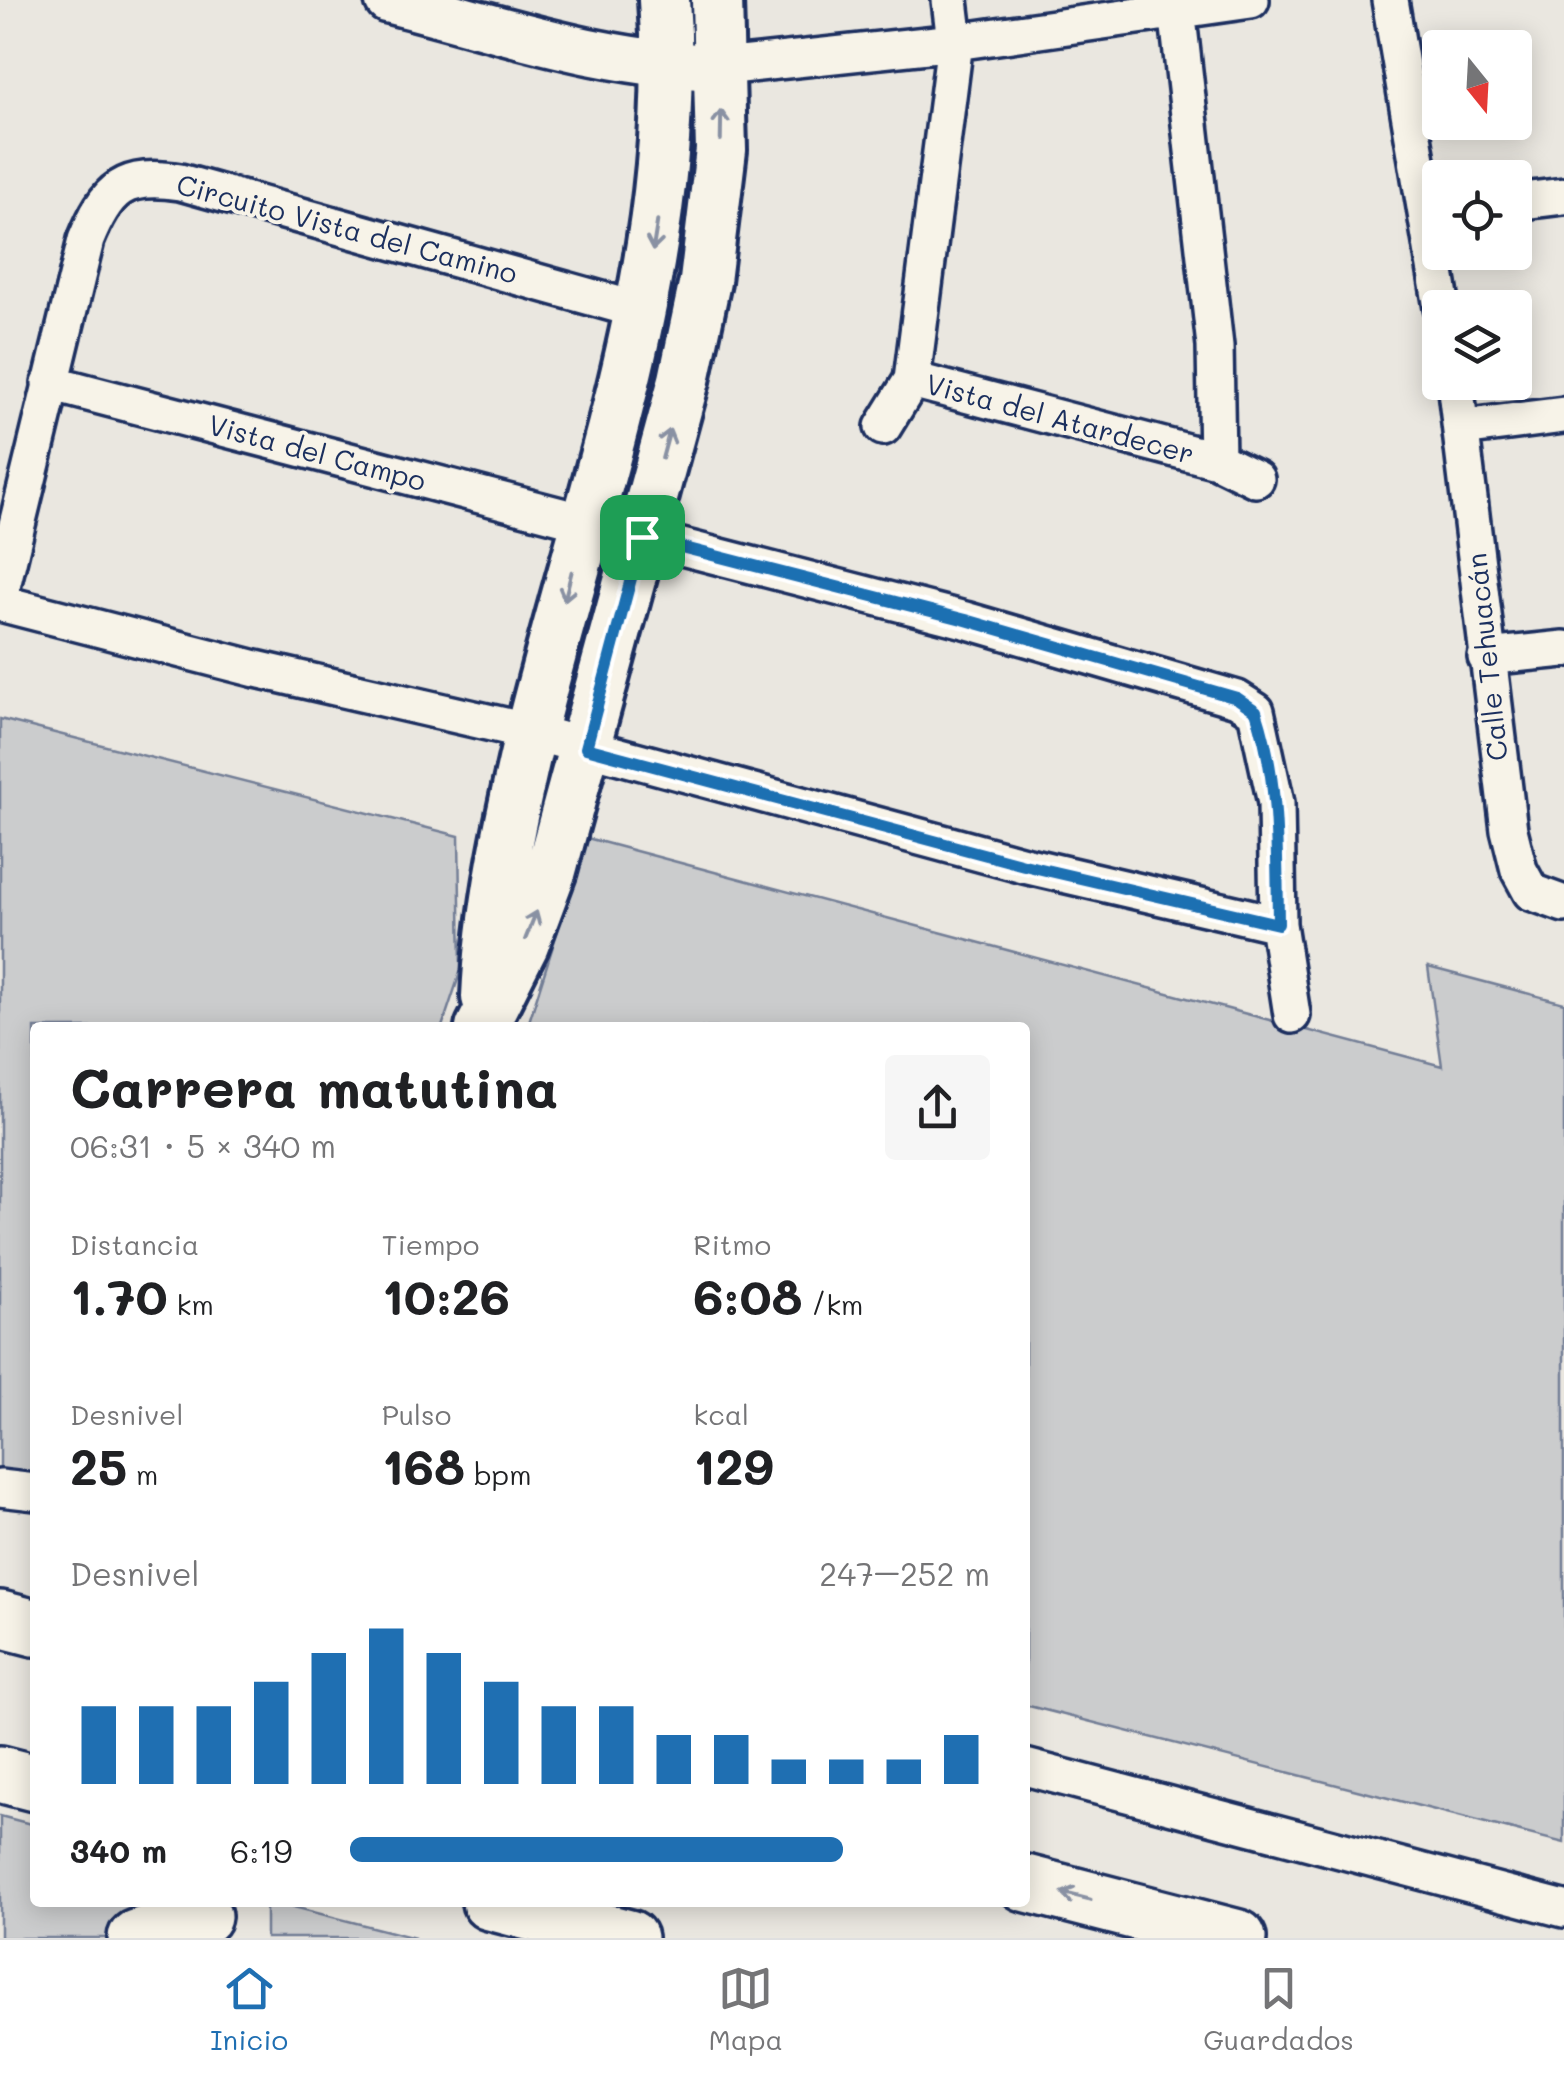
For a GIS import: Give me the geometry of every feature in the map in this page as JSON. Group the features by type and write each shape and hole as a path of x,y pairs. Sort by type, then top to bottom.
{"main road":[{"path":"484,1020 498,887 531,732 640,311 663,187 670,67 664,0"},
{"path":"484,1020 537,911 586,748 705,282 721,150 718,0"},
{"path":"0,1619 30,1627"},
{"path":"0,1774 30,1783"},
{"path":"1030,1885 1238,1938"},
{"path":"509,1907 629,1938"},
{"path":"136,1938 210,1923"}],"street":[{"path":"388,0 670,67 722,67 954,42 1176,6 1251,0"},
{"name":"Vista del Atardecer","path":"950,0 954,42 912,380 1216,460 1215,346 1176,6"},
{"path":"1390,0 1423,160"},
{"name":"Circuito Vista del Camino","path":"0,595 50,383 95,217 119,186 152,177 640,311"},
{"path":"1532,200 1564,196"},
{"path":"883,427 912,380"},
{"name":"Vista del Campo","path":"50,383 584,522"},
{"name":"Calle Tehuacán","path":"1457,400 1501,778 1519,870 1531,892 1564,904"},
{"path":"1462,428 1564,416"},
{"path":"1216,460 1256,479"},
{"path":"642,537 966,620 1237,698 1256,711 1276,803 1278,924 1292,1015"},
{"path":"0,603 256,670 531,732 1024,865 1278,924"},
{"path":"1486,657 1564,649"},
{"path":"0,1488 30,1491"},
{"path":"1030,1768 1564,1909"}],"shaded area":[{"path":"0,719 459,836 461,970 444,1022 30,1022 30,1474 0,1476"},
{"path":"587,838 1442,1066 1428,967 1564,1003 1564,1843 1030,1706 1030,1022 529,1022"},
{"path":"0,1816 30,1824 30,1907 153,1907 135,1938 0,1938"},
{"path":"266,1907 294,1907 415,1938 266,1938"}],"route":[{"path":"642,537 966,620 1237,698 1256,711 1269,759 1276,803 1278,924 1024,865 586,748 642,537"}]}
